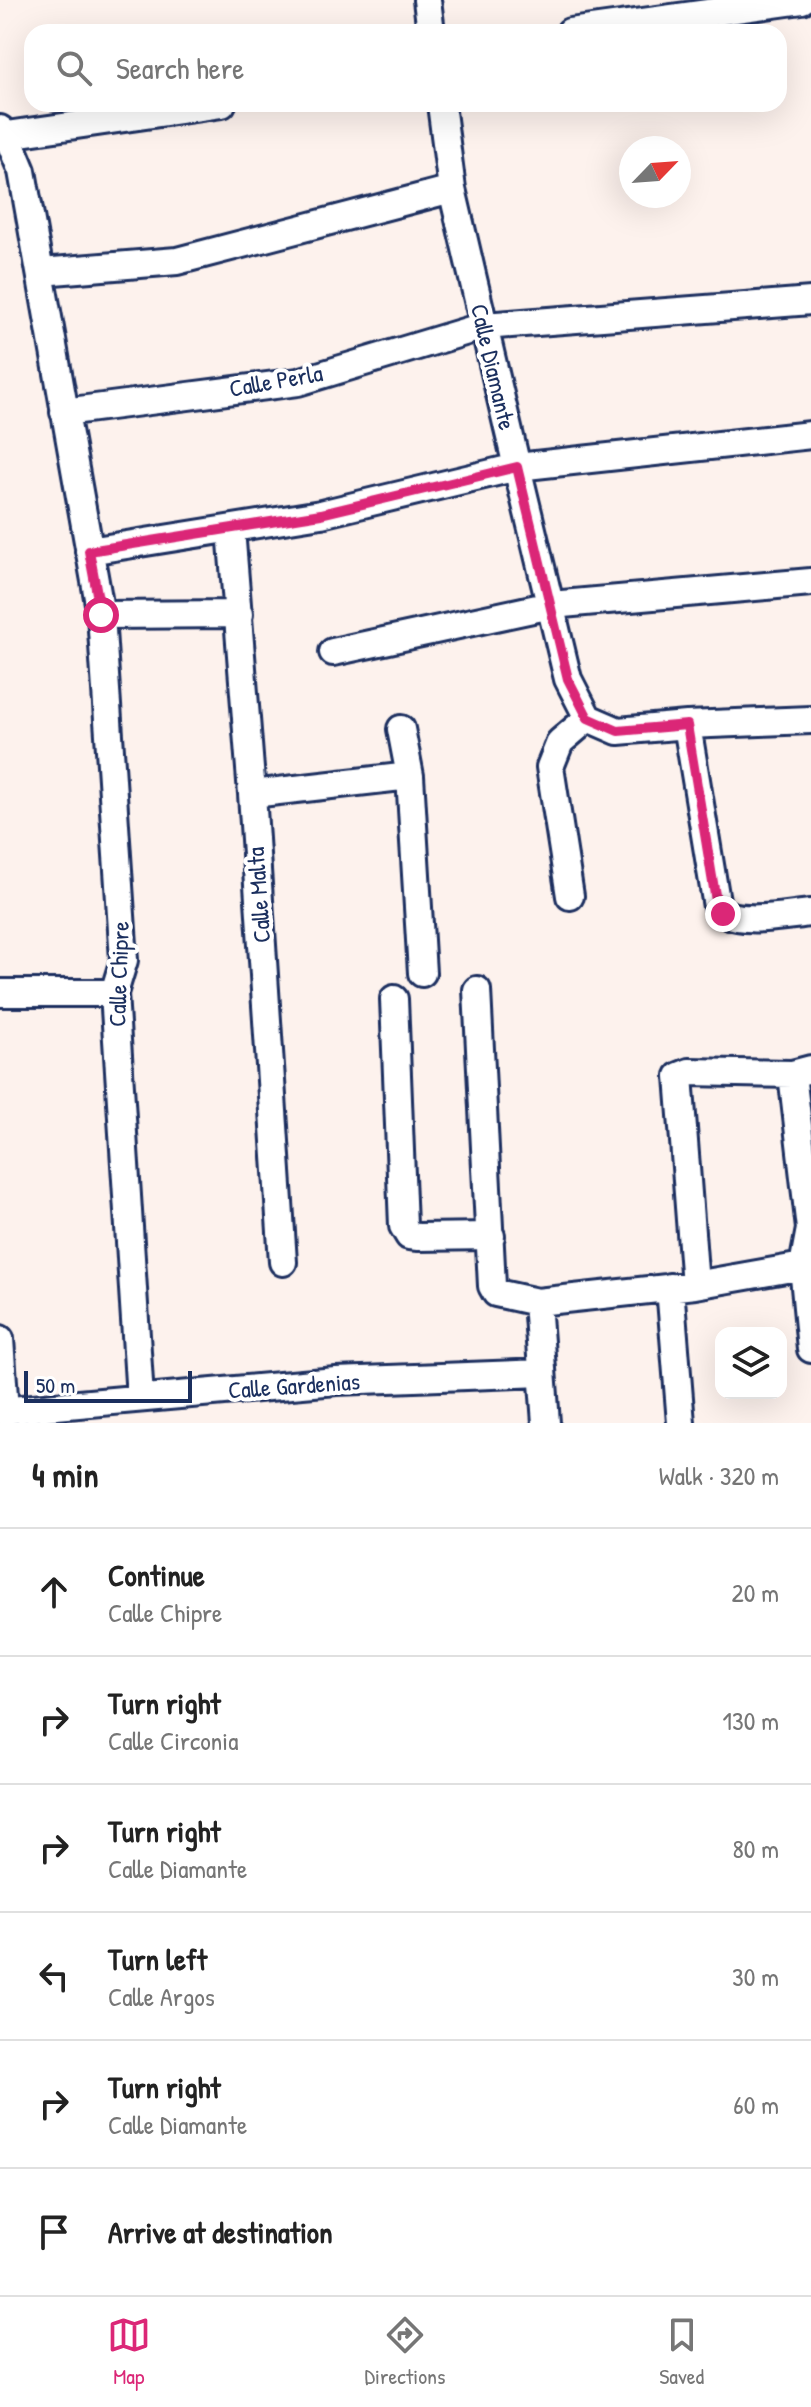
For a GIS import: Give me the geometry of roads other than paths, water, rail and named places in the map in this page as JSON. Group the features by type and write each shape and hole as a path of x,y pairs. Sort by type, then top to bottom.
{"street":[{"path":"427,0 430,24"},
{"path":"628,24 802,0"},
{"path":"3,132 159,112"},
{"name":"Calle Diamante","path":"442,112 452,189 568,679 588,718"},
{"name":"Calle Chipre","path":"3,132 22,171 101,615 124,960 114,993 140,1398"},
{"path":"41,272 177,261 452,189"},
{"name":"Calle Perla","path":"64,412 298,382 484,326 811,301"},
{"path":"89,551 321,514 517,467 811,435"},
{"name":"Calle Malta","path":"231,529 283,1262"},
{"path":"333,652 551,605 811,582"},
{"path":"101,615 239,614"},
{"path":"570,896 550,767 560,742 588,718 618,731 811,720"},
{"path":"687,725 717,907 723,914 740,919 811,913"},
{"path":"401,729 410,776 422,973"},
{"path":"252,794 410,776"},
{"path":"477,990 492,1286 496,1293 537,1302 683,1286 803,1266"},
{"path":"0,993 114,993"},
{"path":"394,999 403,1226 409,1236 491,1236"},
{"path":"681,1423 683,1286 679,1076 689,1072 802,1071 810,1229 803,1266 811,1349"},
{"path":"537,1302 546,1423"},
{"path":"0,1339 2,1411"},
{"name":"Calle Gardenias","path":"2,1411 336,1381 542,1373"}]}
